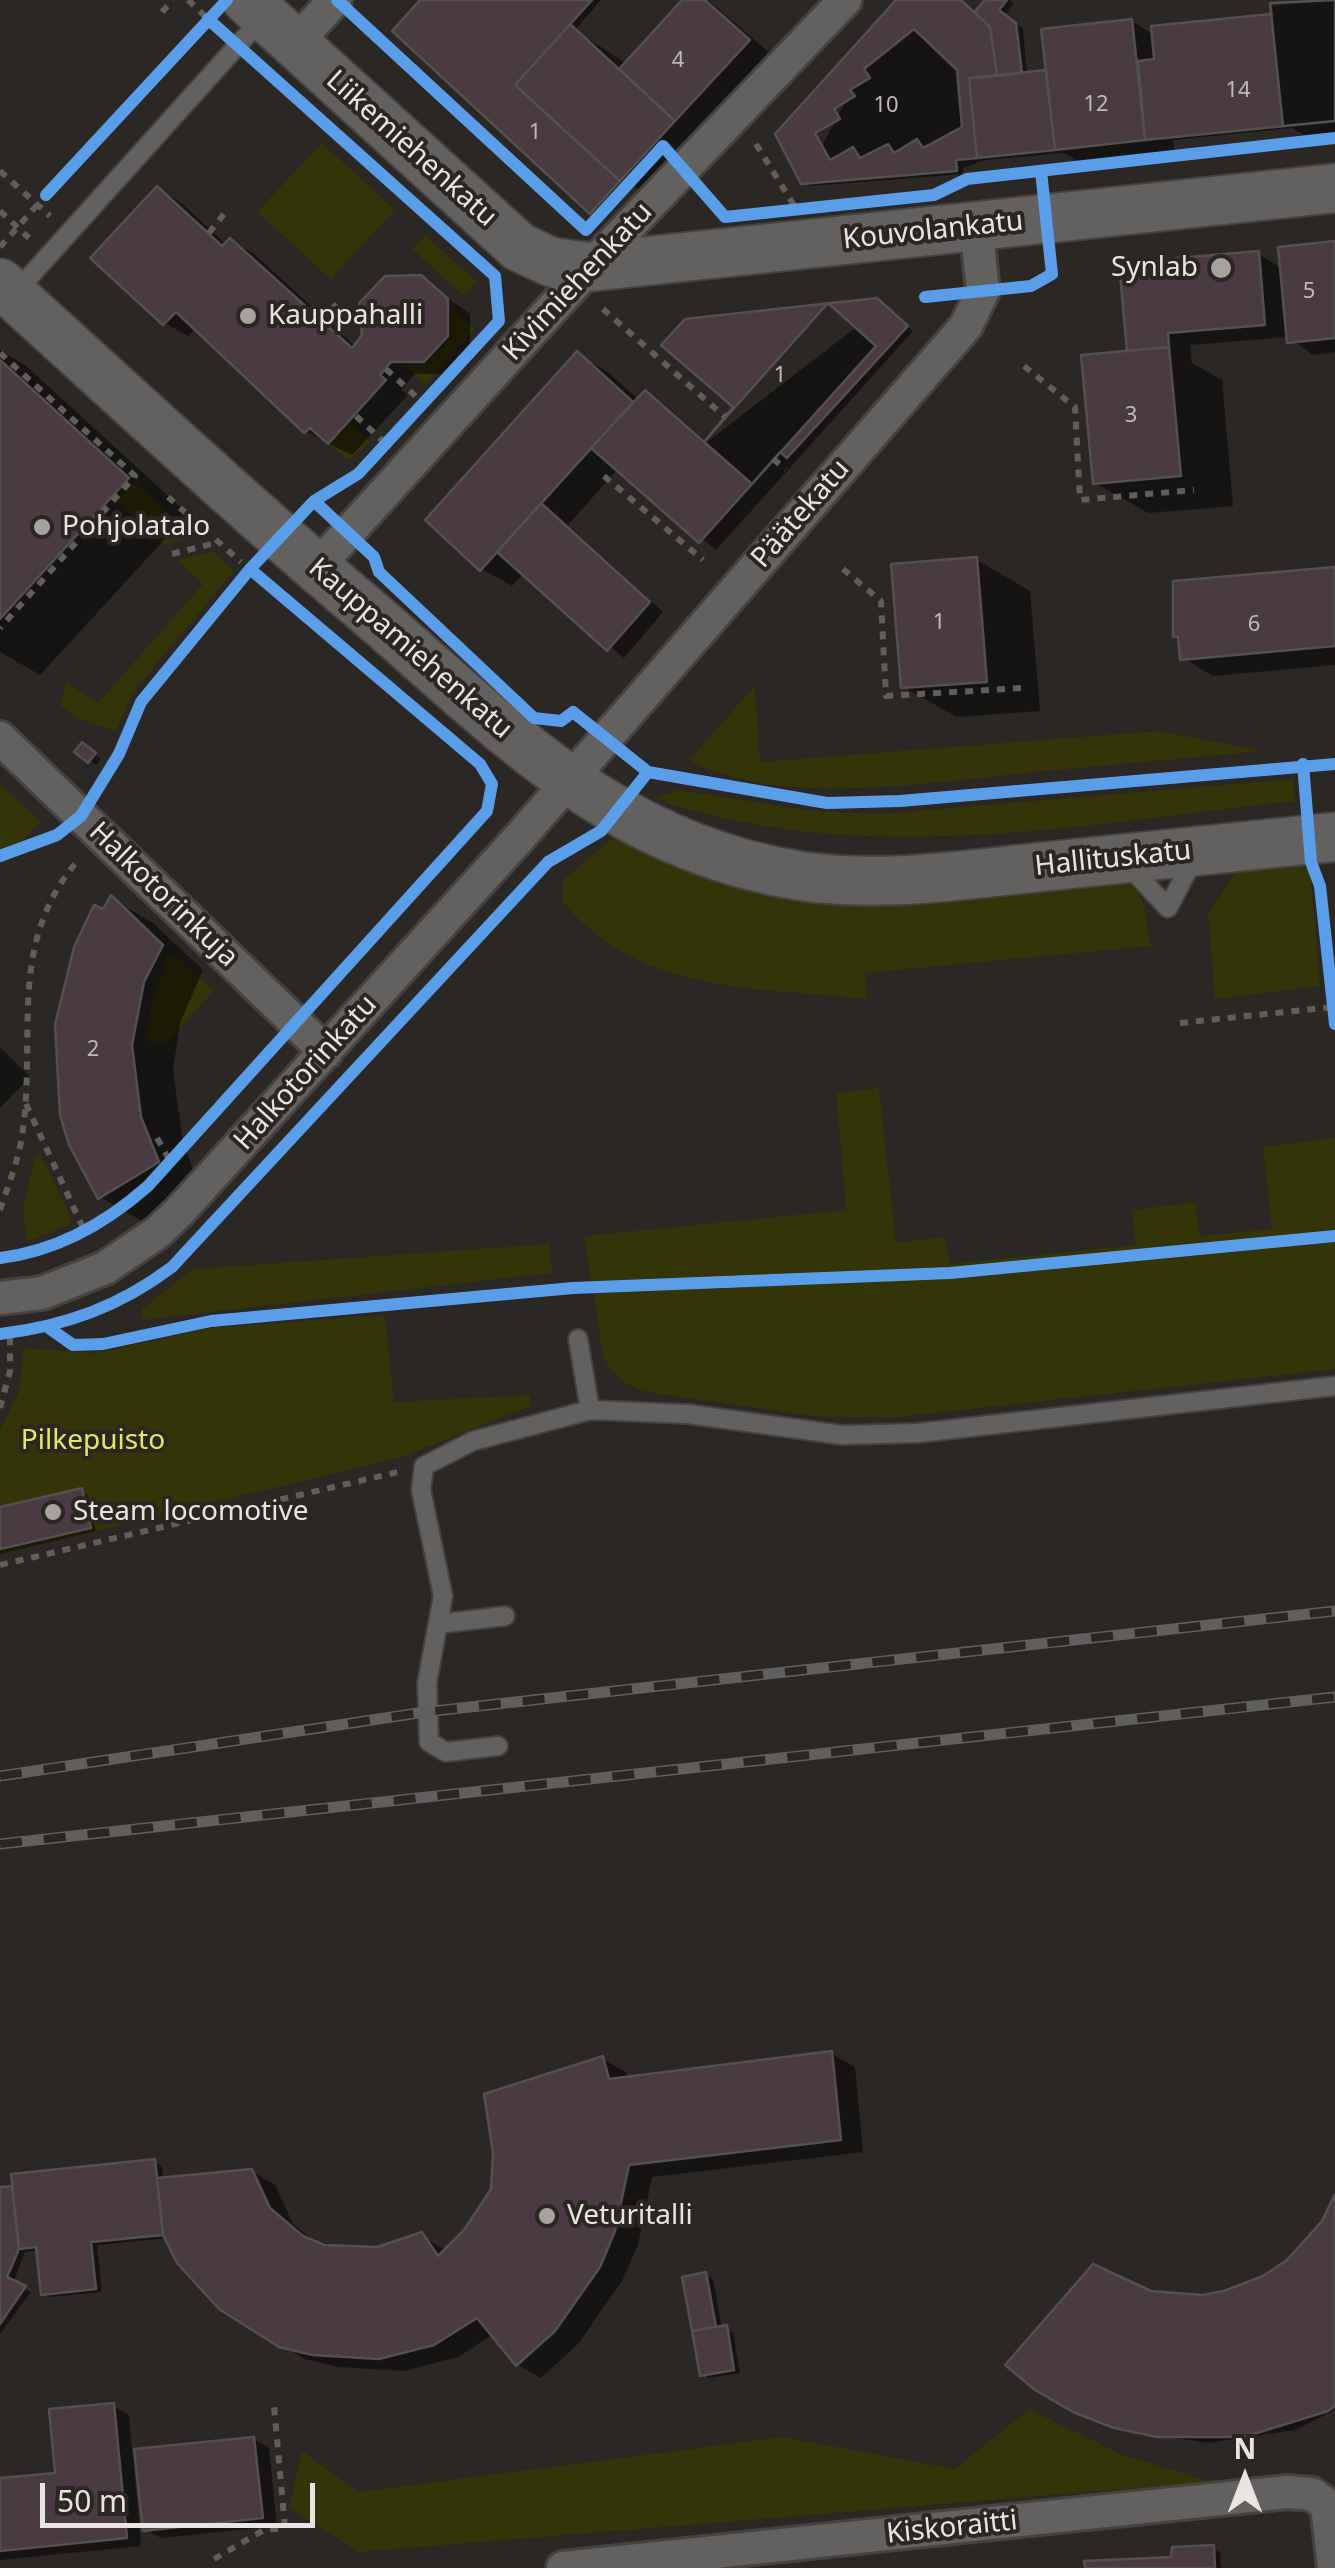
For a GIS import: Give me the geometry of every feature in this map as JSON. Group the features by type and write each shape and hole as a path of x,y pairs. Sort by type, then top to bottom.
{"street":[{"path":"245,22 335,0"},
{"name":"Kivimiehenkatu","path":"316,568 596,288 845,0"},
{"name":"Liikemiehenkatu","path":"245,22 520,247 596,288"},
{"name":"Kouvolankatu","path":"596,288 976,226 1335,188"},
{"path":"976,226 983,291"},
{"name":"Kauppamiehenkatu","path":"7,289 280,537 566,780 664,838 727,860 803,876 890,882"},
{"name":"Päätekatu","path":"566,780 966,326 983,291"},
{"name":"Halkotorinkuja","path":"0,738 326,1052"},
{"name":"Halkotorinkatu","path":"0,1298 74,1283 105,1268 158,1232 326,1052 566,780"},
{"name":"Hallituskatu","path":"890,882 1335,836"},
{"name":"Kiskoraitti","path":"563,2568 751,2558 1288,2492 1312,2494 1327,2505 1334,2568"}],"lane":[{"path":"7,289 48,256 245,22"},
{"path":"578,1339 590,1410"},
{"path":"498,1746 446,1752 429,1742 427,1683 443,1596 421,1490 424,1466 473,1441 590,1410 688,1414 842,1434 918,1433 1335,1386"},
{"path":"438,1624 505,1616"}],"path":[{"path":"162,12 173,0"},
{"path":"188,0 245,22"},
{"path":"194,34 245,22"},
{"path":"756,144 796,209"},
{"path":"0,171 50,216"},
{"path":"0,247 60,180"},
{"path":"778,211 816,207"},
{"path":"210,233 227,210"},
{"path":"0,211 48,256"},
{"path":"983,291 1031,286 1052,274 1046,218"},
{"path":"596,288 725,417"},
{"path":"321,320 336,304"},
{"path":"0,353 136,476 0,628"},
{"path":"1024,366 1075,407 1080,500 1194,490"},
{"path":"386,368 423,403"},
{"path":"411,417 436,390"},
{"path":"356,416 382,450 399,431"},
{"path":"773,459 786,470"},
{"path":"79,537 143,474"},
{"path":"604,476 702,560"},
{"path":"238,584 280,537"},
{"path":"172,554 217,542"},
{"path":"843,569 881,601 886,696 1023,688"},
{"path":"0,1210 19,1150 25,1101 26,989 37,936 72,867 100,834"},
{"path":"518,838 548,862"},
{"path":"1331,991 1335,1024"},
{"path":"1180,1023 1333,1007"},
{"path":"25,1101 80,1233 101,1222"},
{"path":"157,1138 170,1161"},
{"path":"159,1174 182,1147"},
{"path":"0,1408 10,1370 10,1333"},
{"path":"0,1565 424,1466"},
{"path":"214,2560 264,2530 285,2528 274,2406"}],"green space":[{"path":"322,143 395,210 331,279 257,212"},
{"path":"425,235 477,282 464,296 412,249"},
{"path":"451,307 475,329 426,384 404,366 426,365 452,337"},
{"path":"350,423 370,441 349,460 328,444"},
{"path":"135,482 194,535 164,546 116,501"},
{"path":"213,551 234,571 133,692 116,731 74,717 60,705 67,682 98,703 203,584 178,560"},
{"path":"755,686 760,762 1158,731 1264,751 858,788 766,784 725,775 689,760"},
{"path":"1293,779 1295,801 972,835 891,837 810,832 731,820 653,798 678,790 814,811 879,814"},
{"path":"0,784 41,822 0,862"},
{"path":"613,838 655,858 708,873 1127,876 1142,899 1151,946 865,973 867,999 702,981 626,954 592,932 562,901 563,880"},
{"path":"1310,867 1320,986 1215,999 1208,913 1238,870"},
{"path":"170,953 214,990 168,1042 146,1041 152,1001"},
{"path":"879,1088 896,1243 945,1237 950,1264 1136,1245 1132,1210 1195,1202 1200,1236 1272,1229 1263,1147 1335,1138 1335,1369 898,1417 821,1417 646,1392 620,1379 603,1356 584,1236 846,1210 836,1093"},
{"path":"40,1153 73,1223 26,1242 23,1208 35,1155"},
{"path":"550,1244 552,1273 142,1320 142,1309 192,1269"},
{"name":"Pilkepuisto","path":"385,1315 394,1402 530,1395 531,1406 402,1457 0,1554 0,1430 19,1391 24,1348 96,1353 216,1327"},
{"path":"1029,2409 1120,2454 1212,2482 359,2552 289,2508 302,2451 358,2492 783,2437 955,2469"}],"building":[{"path":"420,0 592,0 515,85 620,181 590,214 392,31"},
{"path":"682,0 705,0 750,40 675,121 619,69"},
{"path":"896,0 961,0 990,27 997,76 969,78 977,158 956,160 957,171 801,184 775,134"},
{"path":"985,0 1007,0 999,10 1016,23 1022,73 997,76 990,27 974,12"},
{"path":"1335,0 1335,121 1145,140 1138,61 1154,59 1151,26 1271,14 1270,3"},
{"path":"1335,0 1335,121 1283,126 1270,3"},
{"path":"1132,19 1145,140 1055,150 1041,29"},
{"path":"570,24 675,121 620,181 515,85"},
{"path":"914,29 957,70 962,127 923,148 917,139 894,153 888,144 860,158 853,147 830,160 815,133 840,119 834,109 855,96 850,90 870,78 864,69"},
{"path":"1046,70 1055,150 977,158 969,78"},
{"name":"Kauppahalli","path":"157,186 222,246 230,238 352,348 362,335 359,303 385,276 421,275 448,299 448,336 424,362 391,362 380,375 386,380 328,444 310,428 304,433 176,312 163,325 90,258"},
{"path":"1335,241 1335,338 1287,343 1278,247"},
{"path":"1259,251 1265,325 1168,333 1169,347 1127,351 1119,263"},
{"path":"877,298 908,326 787,458 780,452 752,484 704,442 733,407 661,345 685,319"},
{"path":"828,303 876,346 752,484 704,442"},
{"path":"1169,347 1181,476 1093,484 1081,355"},
{"path":"577,351 633,402 480,571 425,520"},
{"name":"Pohjolatalo","path":"0,360 129,478 0,619"},
{"path":"645,390 752,484 699,543 591,448"},
{"path":"541,503 650,602 607,651 497,552"},
{"path":"977,557 987,682 901,688 891,564"},
{"path":"1335,567 1335,646 1180,660 1178,637 1173,637 1173,581"},
{"path":"82,742 96,753 88,763 74,752"},
{"path":"111,895 163,945 144,982 132,1045 141,1117 159,1162 98,1199 69,1145 60,1115 55,1025 74,947 94,905 103,909"},
{"path":"82,1488 91,1528 0,1549 0,1507"},
{"name":"Veturitalli","path":"832,2051 841,2140 629,2165 615,2231 600,2267 555,2331 516,2366 477,2318 434,2345 379,2359 313,2355 279,2347 219,2309 177,2263 163,2235 157,2178 252,2169 270,2208 303,2236 324,2245 377,2247 422,2232 438,2256 464,2230 491,2189 493,2153 484,2094 603,2056 609,2079"},
{"path":"155,2159 163,2235 91,2242 96,2289 41,2295 36,2247 19,2249 11,2174"},
{"path":"12,2186 19,2249 7,2277 26,2286 0,2324 0,2187"},
{"path":"1335,2194 1335,2406 1328,2411 1244,2437 1157,2437 1114,2428 1073,2412 1035,2390 1005,2365 1093,2264 1151,2291 1202,2295 1224,2291 1263,2276 1287,2260 1322,2221"},
{"path":"706,2272 716,2327 692,2331 682,2277"},
{"path":"727,2325 734,2370 700,2376 692,2331"},
{"path":"114,2403 127,2538 0,2551 0,2478 55,2473 49,2409"},
{"path":"254,2437 263,2518 143,2531 134,2449"},
{"path":"1214,2545 1215,2568 1085,2568 1084,2561 1171,2557 1172,2547"}],"railway":[{"path":"0,1776 425,1712 1335,1611"},
{"path":"0,1844 1335,1697"}],"cycle path":[{"path":"46,195 227,0"},
{"path":"337,0 586,230 663,146 725,217 934,195 967,179 1335,138"},
{"path":"0,856 57,835 81,816 119,754 141,702 250,569 314,501 358,474 499,321 495,276 208,19"},
{"path":"925,297 1031,286 1052,274 1041,171"},
{"path":"314,501 374,557 379,572 534,718 561,721 573,712 648,772 827,803 900,801 1335,764"},
{"path":"0,1258 41,1249 79,1234 148,1186 487,811 492,784 480,764 250,569"},
{"path":"1303,764 1311,862 1320,886 1335,1024"},
{"path":"0,1334 47,1326 111,1304 172,1267 548,862 601,831 648,772"},
{"path":"49,1328 73,1345 103,1344 211,1321 573,1288 950,1273 1335,1236"}],"place":[{"name":"Synlab","path":"1221,268"},
{"name":"Kauppahalli","path":"248,316"},
{"name":"Pohjolatalo","path":"42,527"},
{"name":"Steam locomotive","path":"53,1512"},
{"name":"Veturitalli","path":"547,2216"}]}
